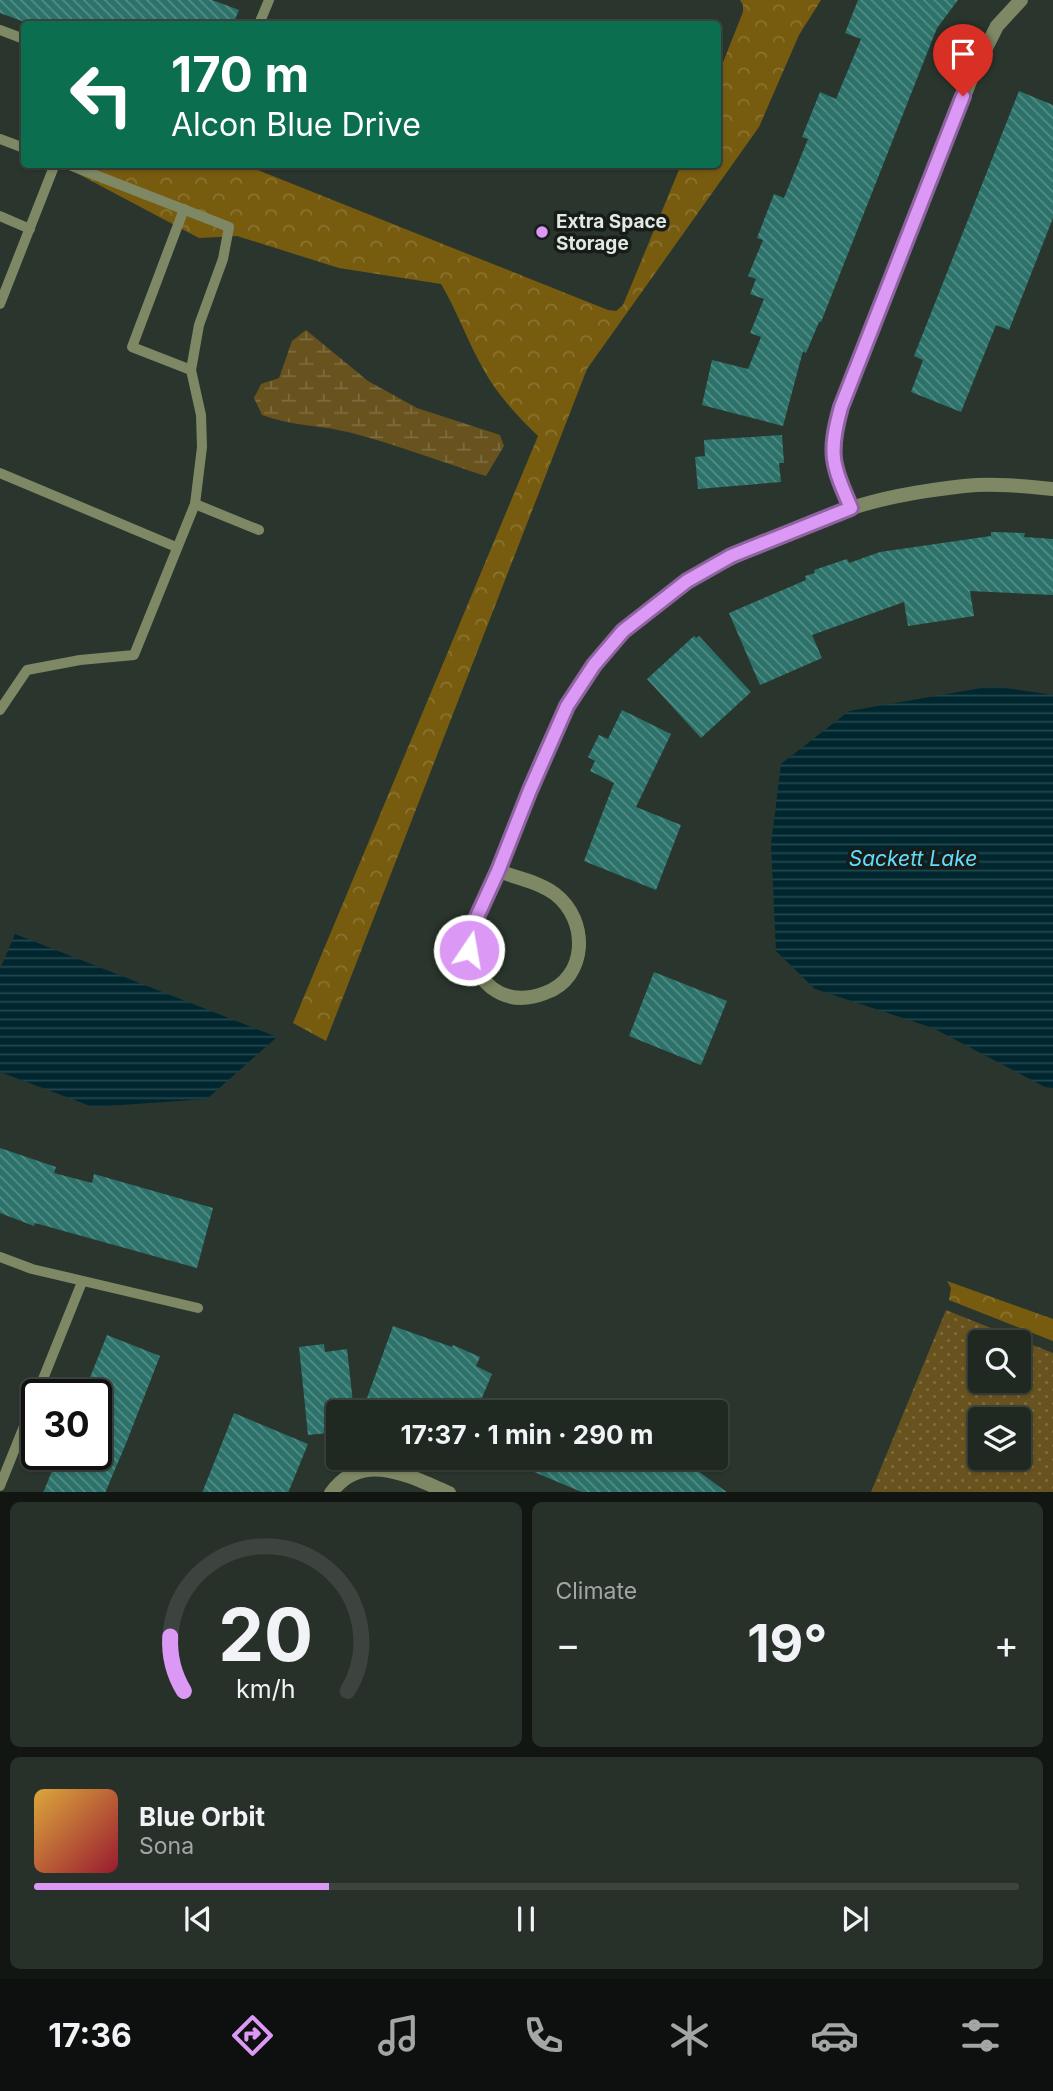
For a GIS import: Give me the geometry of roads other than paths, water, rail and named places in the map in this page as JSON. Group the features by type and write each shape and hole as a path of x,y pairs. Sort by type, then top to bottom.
{"street":[{"path":"851,508 834,470 832,438 841,407 973,74 997,26 1021,0"},
{"path":"498,871 544,887 557,896 570,912 579,933 580,952 574,969 562,985 531,997 513,998 499,993 482,979 474,966 469,950 470,932 567,706 594,665 623,631 687,581 731,556 851,508 966,486 1053,489"},
{"path":"332,1492 350,1476 370,1469 390,1469 447,1492"}],"lane":[{"path":"260,21 269,0"},
{"path":"0,30 21,38"},
{"path":"0,139 21,147"},
{"path":"0,304 53,168"},
{"path":"0,709 27,670 80,660 134,655 195,503 202,447 191,370 199,325 223,258 229,227 77,168"},
{"path":"184,209 132,347 191,370"},
{"path":"0,216 30,229"},
{"path":"0,473 176,547"},
{"path":"195,503 259,530"},
{"path":"0,1257 32,1269 82,1282 198,1308"},
{"path":"0,1486 82,1282"}],"water":[{"name":"Sackett Lake","path":"993,686 1053,695 1053,1088 1045,1087 933,1028 815,989 776,951 771,845 781,764 849,711"},
{"path":"15,934 277,1037 207,1099 93,1107 0,1072 0,969"}],"place":[{"name":"Extra Space Storage","path":"542,232"}]}
